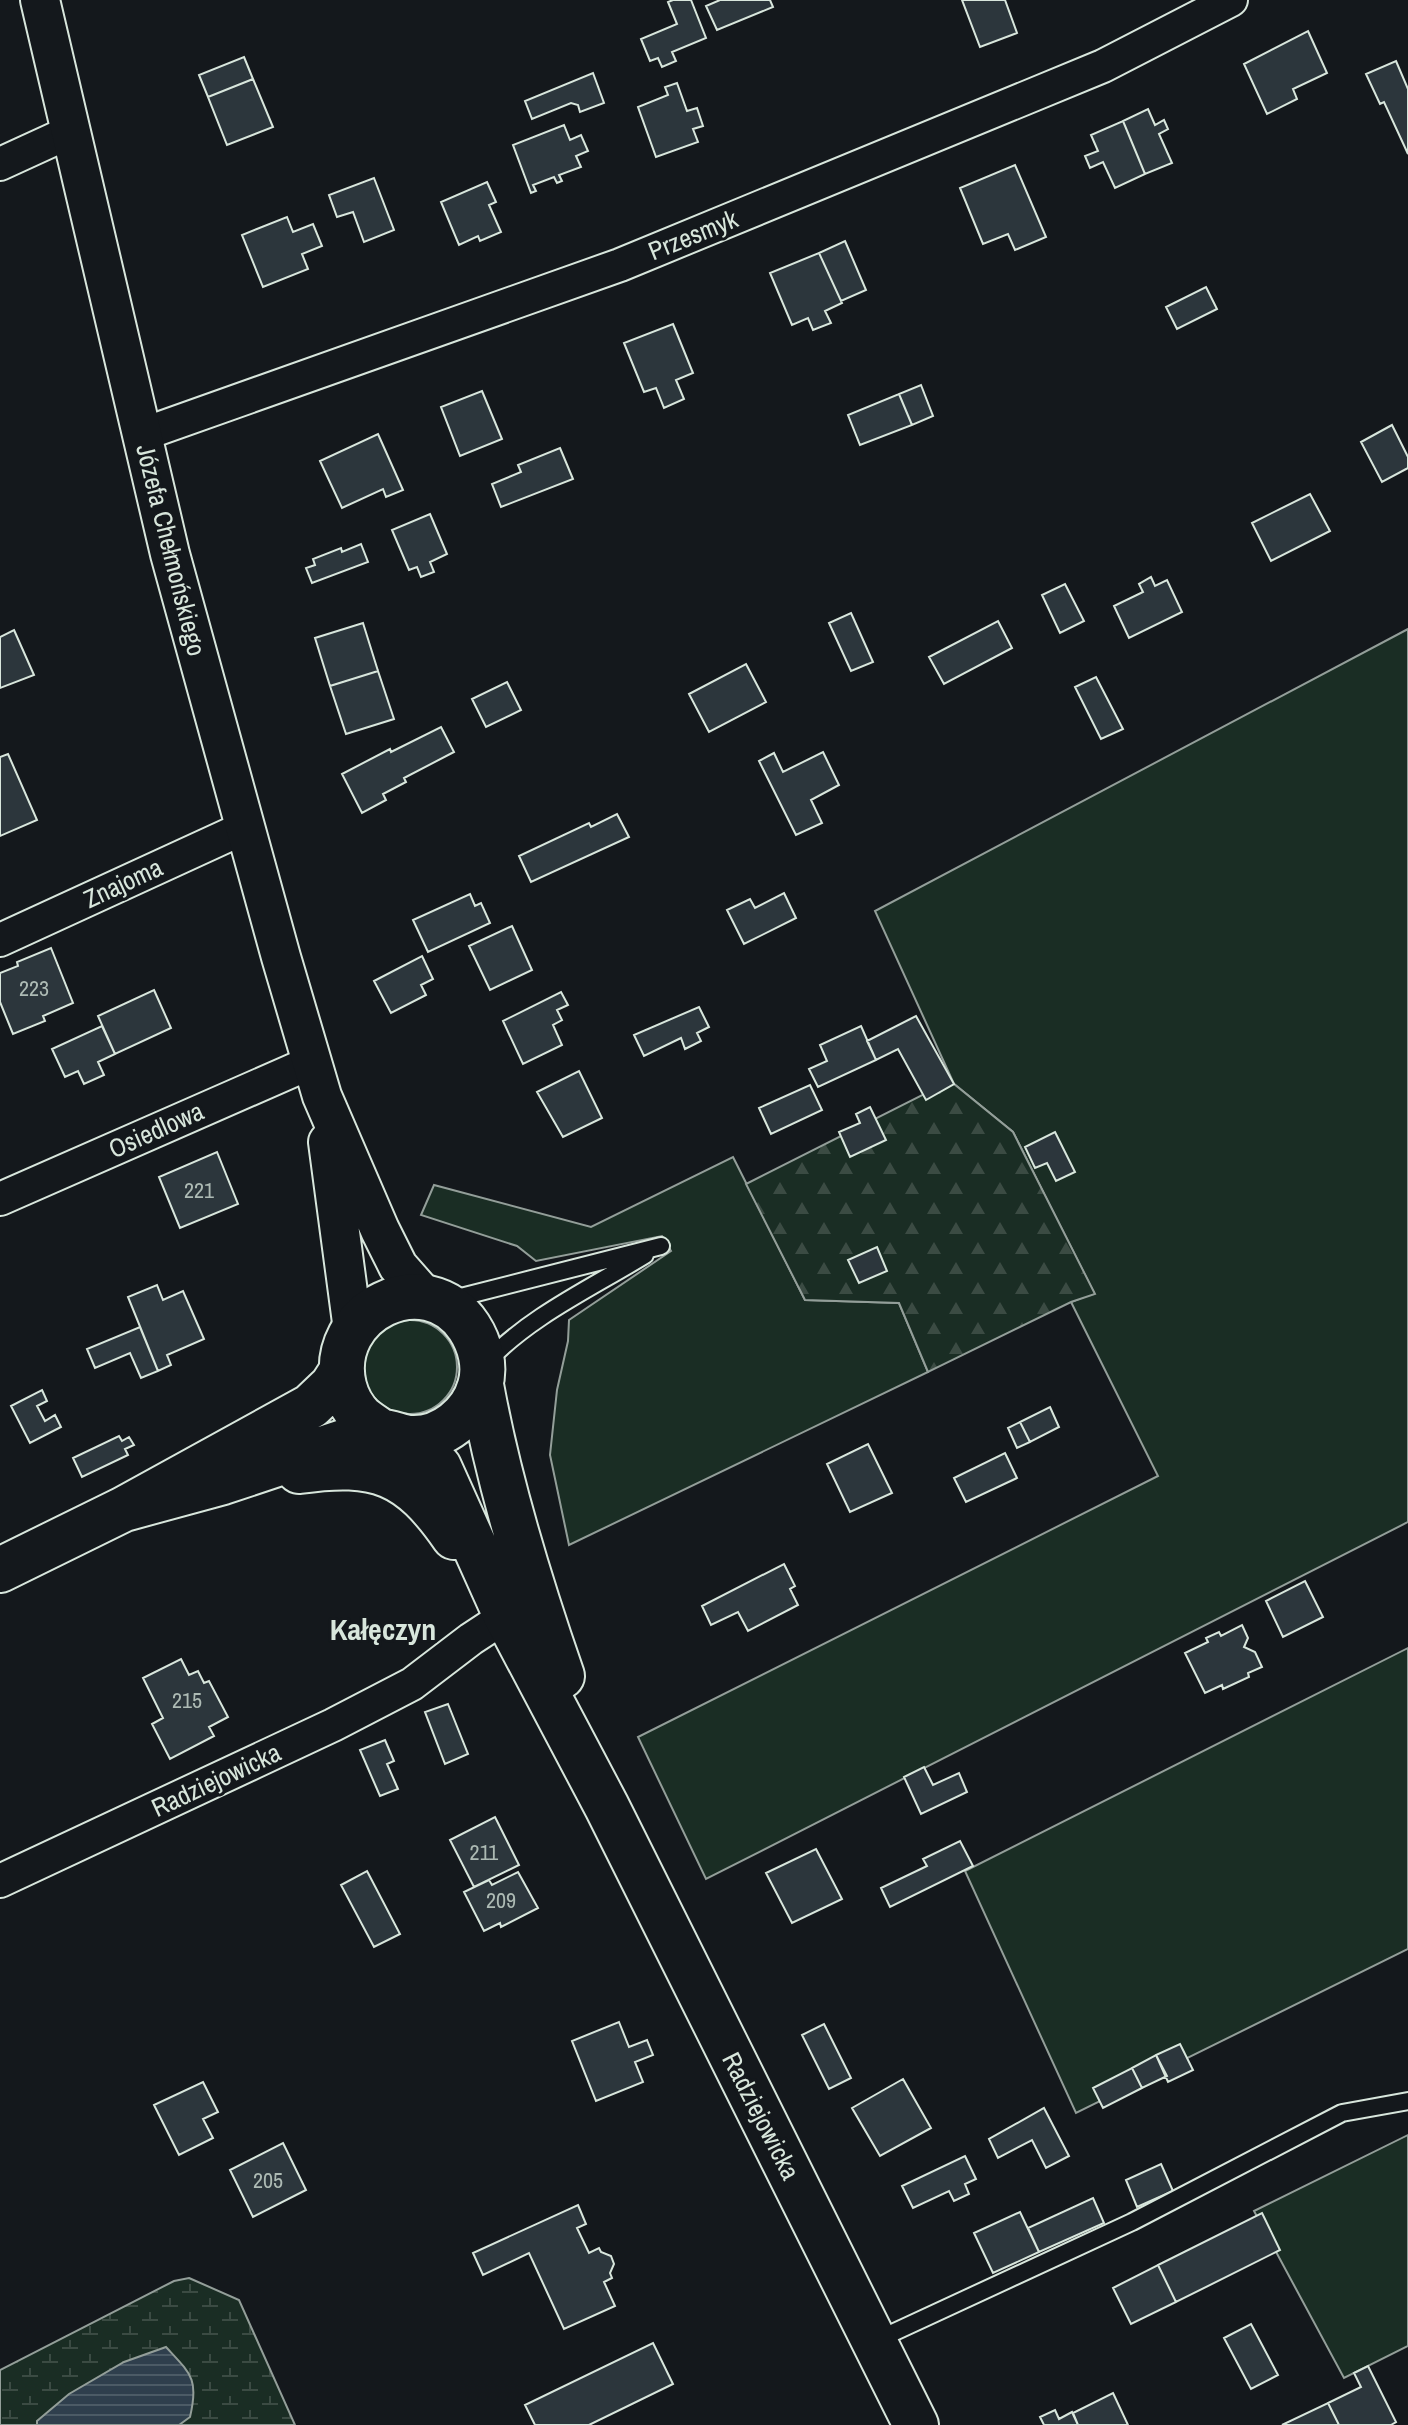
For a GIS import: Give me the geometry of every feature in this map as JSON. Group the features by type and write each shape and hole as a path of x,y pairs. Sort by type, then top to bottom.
{"main road":[{"path":"0,1570 124,1509 311,1406 332,1386 341,1372 346,1343 353,1330 367,1313 385,1302 406,1297 433,1301 454,1311 475,1335 481,1351 482,1376 471,1406 456,1423 435,1435 364,1435 223,1482 124,1509"},
{"path":"341,1372 347,1397 362,1418 397,1435"},
{"name":"Radziejowicka","path":"482,1376 496,1459 537,1602 607,1807"},
{"name":"Radziejowicka","path":"397,1435 439,1467 506,1616 607,1807 916,2425"},
{"path":"223,1482 330,1466 370,1470 400,1479 435,1509 506,1616"}],"street":[{"name":"Józefa Chełmońskiego","path":"40,0 170,554 317,1079 398,1266 433,1301"},
{"name":"Przesmyk","path":"141,435 620,265 1103,66 1231,0"},
{"path":"0,164 72,131"},
{"name":"Znajoma","path":"0,940 246,827"},
{"name":"Józefa Chełmońskiego","path":"317,1079 353,1330"},
{"name":"Osiedlowa","path":"0,1199 317,1079"},
{"name":"Radziejowicka","path":"0,1881 333,1725 412,1684 506,1616"}],"lane":[{"path":"433,1301 661,1246 528,1326 501,1346 482,1376"},
{"path":"874,2341 1132,2222 1342,2113 1408,2101"}],"green space":[{"path":"1408,629 1408,1522 706,1879 638,1737 1158,1476 1071,1302 1094,1293 1013,1132 954,1084 875,911"},
{"path":"948,1082 1013,1132 1095,1294 1071,1302 928,1372 899,1303 805,1300 746,1184"},
{"path":"733,1157 805,1300 899,1303 928,1372 569,1545 550,1455 569,1320 671,1251 662,1236 536,1261 517,1246 421,1215 434,1185 591,1227"},
{"path":"410,1320 428,1324 443,1334 453,1349 457,1367 453,1385 443,1400 428,1410 410,1414 392,1410 377,1400 367,1385 363,1367 367,1349 377,1334 392,1324"},
{"path":"1408,1648 1408,1949 1076,2113 965,1871"},
{"path":"1408,2135 1408,2346 1344,2378 1254,2211"},
{"path":"189,2278 239,2300 295,2425 0,2425 0,2370 174,2281"}],"water":[{"path":"166,2347 187,2371 193,2385 190,2417 179,2425 37,2425 37,2421 69,2394 124,2362"}],"building":[{"path":"691,0 706,38 672,52 676,61 662,67 658,58 650,61 641,39 677,24 668,2"},
{"path":"720,0 770,0 773,7 717,30 706,6"},
{"path":"962,0 1005,0 1017,33 980,47"},
{"path":"1308,31 1327,73 1293,89 1297,99 1267,114 1244,64"},
{"path":"244,57 253,79 208,97 199,75"},
{"path":"1396,61 1408,89 1408,154 1384,102 1380,104 1366,74"},
{"path":"593,73 604,103 580,112 578,105 571,103 532,119 525,101"},
{"path":"253,79 273,127 227,145 208,97"},
{"path":"677,83 687,111 697,108 703,126 693,129 698,142 656,157 638,107 668,95 665,87"},
{"path":"1148,109 1155,125 1164,120 1168,129 1159,134 1172,163 1145,174 1123,121"},
{"path":"1123,121 1145,174 1115,188 1103,162 1090,168 1085,156 1098,151 1091,135"},
{"path":"564,125 570,140 581,135 588,151 576,156 581,167 559,175 562,181 557,183 554,177 533,185 536,191 531,193 513,145"},
{"path":"1015,165 1046,237 1015,250 1008,234 983,244 960,188"},
{"path":"374,178 394,230 364,242 353,212 337,217 329,195"},
{"path":"487,182 496,202 489,205 501,232 480,241 478,236 459,245 441,202"},
{"path":"287,217 293,232 313,224 322,246 302,254 308,269 263,287 242,235"},
{"path":"845,241 866,290 841,301 819,253"},
{"path":"819,253 842,303 825,311 831,323 813,330 808,318 792,325 770,273"},
{"path":"1206,287 1217,309 1177,329 1166,307"},
{"path":"673,324 693,373 676,380 684,399 664,408 656,388 644,392 624,343"},
{"path":"921,385 933,416 912,425 899,394"},
{"path":"482,391 502,439 460,456 441,407"},
{"path":"899,394 912,425 860,445 848,415"},
{"path":"1392,425 1408,457 1408,468 1382,482 1361,442"},
{"path":"378,434 403,490 386,497 383,489 342,508 320,461"},
{"path":"560,448 573,479 501,507 492,484 521,472 518,465"},
{"path":"1310,494 1330,531 1271,561 1252,523"},
{"path":"430,514 447,554 430,562 434,572 421,577 417,567 409,570 392,530"},
{"path":"361,544 368,562 312,583 306,568 315,565 313,559"},
{"path":"1151,577 1155,586 1167,580 1182,612 1129,638 1114,606 1143,592 1139,584"},
{"path":"1065,584 1084,621 1060,633 1042,595"},
{"path":"851,613 873,662 851,671 829,623"},
{"path":"998,621 1012,648 944,684 929,657"},
{"path":"363,623 378,671 330,686 315,638"},
{"path":"14,630 34,675 0,688 0,637"},
{"path":"746,664 766,702 709,732 689,694"},
{"path":"378,671 394,719 346,734 330,686"},
{"path":"1096,677 1123,729 1101,739 1075,687"},
{"path":"507,682 521,710 486,727 472,699"},
{"path":"441,727 454,752 404,778 406,782 383,794 386,800 362,813 342,774"},
{"path":"823,752 839,785 811,800 822,823 796,835 759,761 774,753 783,772"},
{"path":"8,754 37,820 0,836 0,757"},
{"path":"617,814 629,837 531,882 519,856 589,823 591,827"},
{"path":"784,893 796,918 744,944 727,910 750,899 755,908"},
{"path":"470,894 475,906 481,903 490,923 428,952 413,920"},
{"path":"512,926 532,970 490,990 469,946"},
{"path":"51,948 73,1003 43,1016 45,1021 13,1034 0,1002 0,973"},
{"path":"422,956 433,979 421,985 426,995 391,1013 374,981"},
{"path":"154,990 171,1028 115,1054 98,1016"},
{"path":"561,992 568,1005 557,1010 562,1020 553,1025 562,1045 523,1064 503,1021"},
{"path":"699,1007 709,1027 697,1033 701,1041 685,1049 681,1038 644,1056 634,1035"},
{"path":"916,1016 954,1084 926,1100 898,1049 876,1060 867,1041"},
{"path":"102,1026 115,1054 98,1062 104,1075 84,1084 78,1071 65,1077 52,1049"},
{"path":"861,1026 876,1060 818,1087 809,1069 827,1061 820,1045"},
{"path":"579,1071 602,1118 563,1137 537,1092"},
{"path":"810,1085 822,1110 771,1134 759,1108"},
{"path":"870,1107 886,1140 850,1157 839,1132 860,1123 856,1114"},
{"path":"1055,1132 1075,1172 1056,1181 1047,1163 1035,1168 1025,1147"},
{"path":"217,1152 238,1204 180,1228 159,1177"},
{"path":"877,1247 887,1271 859,1283 848,1260"},
{"path":"157,1285 163,1300 183,1291 204,1339 167,1355 171,1365 158,1371 128,1297"},
{"path":"140,1327 158,1371 141,1378 130,1353 95,1368 87,1349"},
{"path":"42,1390 47,1401 37,1406 45,1421 55,1415 61,1427 30,1443 11,1406"},
{"path":"1050,1407 1059,1427 1030,1442 1020,1422"},
{"path":"1020,1422 1030,1442 1017,1448 1008,1428"},
{"path":"119,1436 122,1441 129,1437 134,1445 125,1449 128,1455 82,1477 73,1458"},
{"path":"868,1444 892,1493 850,1512 827,1464"},
{"path":"1005,1453 1017,1478 966,1502 954,1478"},
{"path":"784,1564 795,1586 790,1589 798,1605 748,1631 738,1612 711,1625 702,1606"},
{"path":"1305,1581 1323,1617 1283,1637 1266,1601"},
{"path":"1242,1625 1248,1638 1244,1647 1255,1652 1262,1667 1223,1689 1222,1685 1205,1693 1185,1653 1208,1642 1206,1638 1219,1632 1221,1636"},
{"path":"181,1659 189,1675 198,1671 204,1683 209,1681 228,1717 209,1727 214,1736 170,1759 152,1724 163,1718 143,1678"},
{"path":"448,1704 468,1754 445,1764 425,1712"},
{"path":"385,1740 394,1761 387,1764 398,1789 380,1796 360,1750"},
{"path":"924,1767 933,1785 959,1773 967,1792 921,1814 904,1777"},
{"path":"495,1817 519,1865 474,1887 450,1840"},
{"path":"960,1841 973,1866 890,1907 881,1888 927,1866 923,1859"},
{"path":"816,1849 842,1899 792,1923 766,1873"},
{"path":"367,1871 400,1934 374,1947 341,1885"},
{"path":"518,1872 538,1908 501,1927 500,1923 484,1931 464,1892 489,1880 492,1885"},
{"path":"619,2022 629,2047 647,2040 653,2055 635,2062 643,2082 596,2101 572,2041"},
{"path":"824,2024 851,2078 829,2089 802,2035"},
{"path":"1180,2044 1193,2070 1168,2082 1156,2055"},
{"path":"1156,2055 1167,2076 1142,2088 1132,2068"},
{"path":"1132,2068 1142,2088 1103,2108 1093,2088"},
{"path":"903,2079 931,2128 880,2156 852,2108"},
{"path":"203,2082 218,2112 203,2119 213,2138 179,2155 154,2105"},
{"path":"1044,2108 1069,2156 1046,2168 1032,2140 998,2158 989,2139"},
{"path":"283,2143 306,2190 253,2217 230,2170"},
{"path":"965,2156 976,2179 965,2184 969,2194 954,2201 949,2191 913,2208 902,2186"},
{"path":"1161,2164 1173,2191 1137,2207 1126,2180"},
{"path":"1093,2198 1104,2223 1039,2252 1028,2228"},
{"path":"578,2205 586,2224 577,2228 589,2253 599,2248 611,2256 614,2264 610,2273 612,2278 604,2282 615,2306 564,2329 529,2253 483,2275 473,2253"},
{"path":"1020,2212 1039,2252 993,2273 974,2233"},
{"path":"1262,2213 1280,2250 1176,2302 1158,2265"},
{"path":"1158,2265 1176,2302 1131,2324 1113,2288"},
{"path":"1251,2324 1278,2375 1251,2389 1224,2338"},
{"path":"653,2343 673,2384 589,2425 535,2425 525,2405"},
{"path":"1368,2366 1396,2422 1391,2425 1339,2425 1328,2403 1361,2387 1354,2373"},
{"path":"1113,2393 1128,2425 1078,2425 1073,2413"},
{"path":"1328,2403 1339,2425 1282,2425"},
{"path":"1055,2410 1059,2419 1072,2412 1078,2425 1044,2425 1040,2417"}],"district":[{"name":"Kałęczyn","path":"383,1630"}]}
